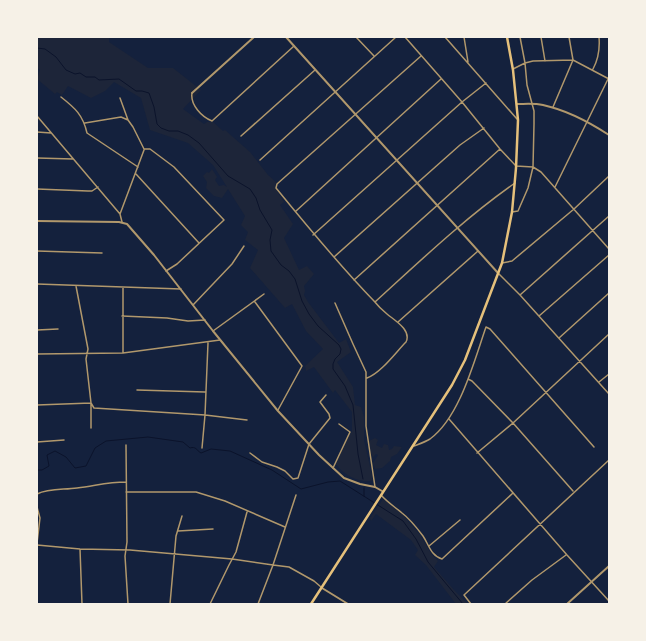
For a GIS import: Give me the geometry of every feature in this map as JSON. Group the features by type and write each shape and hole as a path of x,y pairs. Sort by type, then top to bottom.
{"main road":[{"path":"311,604 381,493 452,385 465,360 502,263 512,212 518,120 513,70 507,37"}],"street":[{"path":"254,37 192,94 192,103 204,116 212,121 294,46"},
{"path":"286,37 478,251 520,295 609,394"},
{"path":"356,37 374,56"},
{"path":"260,160 396,37"},
{"path":"405,37 516,166 533,167 541,172 609,249"},
{"path":"445,37 518,120"},
{"path":"464,37 468,62"},
{"path":"512,212 518,211 528,188 533,167 534,111 527,85 520,37"},
{"path":"541,37 545,61"},
{"path":"552,108 573,60 569,37"},
{"path":"593,70 598,60 600,50 598,37"},
{"path":"367,378 375,374 407,339 407,334 398,322 386,314 354,280 313,234 276,188 277,184 421,56"},
{"path":"513,70 525,63 573,60 609,78 555,187"},
{"path":"241,136 315,70"},
{"path":"295,212 441,79"},
{"path":"313,234 462,102 486,83"},
{"path":"61,97 80,114 85,124 87,133 138,167"},
{"path":"120,98 128,120 144,149 120,214"},
{"path":"517,104 542,105 552,108 588,123 609,135"},
{"path":"37,116 120,214 122,222"},
{"path":"85,124 121,117 128,120"},
{"path":"334,256 460,145 484,128"},
{"path":"37,132 51,133"},
{"path":"144,149 150,149 157,153 174,167 224,220 177,264 166,271"},
{"path":"354,280 500,149"},
{"path":"37,158 73,159"},
{"path":"136,174 200,243"},
{"path":"502,263 512,261 574,209 609,176"},
{"path":"374,302 457,227 515,183"},
{"path":"37,189 92,191 98,187"},
{"path":"520,295 609,216"},
{"path":"37,221 122,222 127,224 278,411 332,468 344,478 360,484 375,487 422,535 432,554 437,558 442,559 513,493"},
{"path":"193,305 232,264 244,246"},
{"path":"37,251 102,253"},
{"path":"398,322 478,251"},
{"path":"539,316 609,254"},
{"path":"37,284 181,289"},
{"path":"76,286 88,349 86,359 91,404 91,428"},
{"path":"123,287 123,353"},
{"path":"559,338 609,293"},
{"path":"213,332 264,294"},
{"path":"255,302 302,366 278,411"},
{"path":"335,303 366,372 366,426 375,487"},
{"path":"122,316 167,318 188,321 205,320"},
{"path":"412,447 430,439 449,419 468,379 486,327 490,329 594,446"},
{"path":"37,330 58,329"},
{"path":"477,453 513,423 609,334"},
{"path":"37,354 123,353 208,343 221,340"},
{"path":"202,448 208,343"},
{"path":"599,382 609,374"},
{"path":"468,379 472,381 513,423 574,492"},
{"path":"137,390 206,392"},
{"path":"250,453 262,462 285,471 293,479 298,478 309,444 330,418 329,414 320,402 326,395"},
{"path":"37,405 91,404 94,408 205,415 247,420"},
{"path":"449,419 477,453 609,601"},
{"path":"332,468 350,432 339,424"},
{"path":"37,442 64,440"},
{"path":"126,445 127,542 125,556 128,604"},
{"path":"471,604 464,595 609,460"},
{"path":"37,494 57,490 75,489 110,482 126,482"},
{"path":"126,492 196,492 225,501 285,527"},
{"path":"258,604 273,565 296,495"},
{"path":"37,507 40,518 37,544 80,549 126,550 232,559 289,567 314,581 348,604"},
{"path":"210,604 236,552 247,511"},
{"path":"170,604 173,554 182,516"},
{"path":"429,546 460,520"},
{"path":"178,531 213,529"},
{"path":"80,549 82,604"},
{"path":"505,604 532,580 567,555"},
{"path":"567,604 609,566"}],"shaded area":[{"path":"37,37 109,37 109,42 148,68 173,68 201,90 183,109 204,124 207,122 213,122 223,131 225,130 250,152 268,175 276,182 275,188 284,202 280,205 293,224 284,238 299,270 307,266 314,274 304,286 304,295 339,343 346,339 351,352 337,362 353,387 355,405 361,407 364,417 364,440 373,480 363,481 353,478 347,475 336,464 349,435 352,432 352,412 335,390 333,393 314,367 306,371 305,366 323,349 306,331 292,304 285,308 250,268 258,250 245,240 248,232 241,225 245,216 228,189 222,198 214,196 206,188 207,182 203,176 207,172 209,173 212,169 217,177 215,180 219,186 224,185 227,187 213,165 188,143 150,130 141,98 114,82 105,91 91,98 68,86 62,95 57,92 55,94 37,79 40,70 37,68"},
{"path":"375,438 378,440 376,445 382,448 384,444 388,445 389,450 394,446 402,447 397,454 391,457 390,461 382,468 375,469 373,463 378,455 376,454 373,457 371,454 369,441"},
{"path":"383,499 402,514 420,535 432,555 438,561 434,567 468,604 456,604 426,565 415,555 418,550 411,540 376,514 371,521 370,518"}],"waterway":[{"path":"37,48 45,49 56,57 66,70 75,74 80,73 86,77 95,77 99,80 119,79 136,91 149,93 154,107 157,124 161,128 169,131 178,131 188,135 199,143 228,176 250,189 272,230 270,240 271,251 281,265 289,271 295,279 302,301 309,314 318,326 339,345 341,349 340,354 335,359 333,369 345,386 353,405 358,454 363,479"},
{"path":"37,470 42,470 49,466 47,455 55,451 66,457 75,468 86,466 95,448 106,441 148,437 183,442 190,448 195,448 201,453 211,449 230,451 272,470 301,489 328,482 340,481 403,521 416,539 428,562 463,604"},
{"path":"364,488 364,496"}]}
